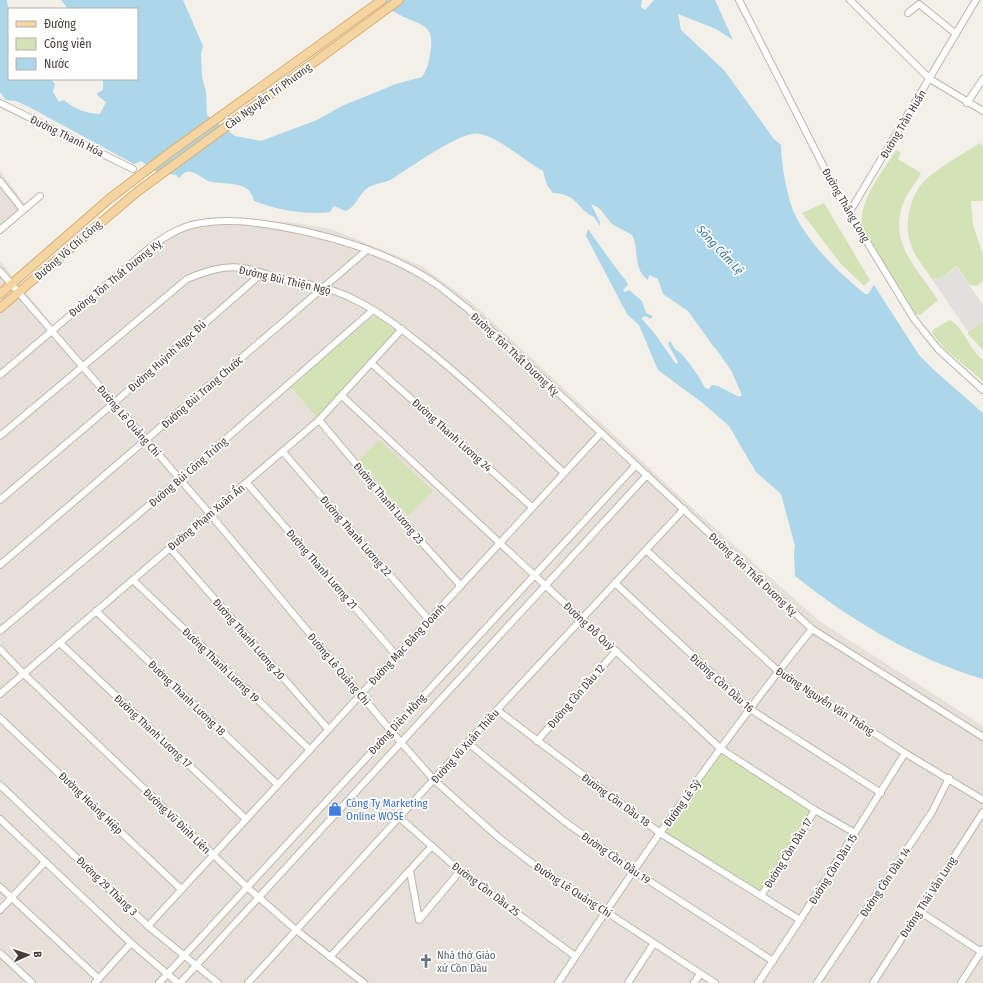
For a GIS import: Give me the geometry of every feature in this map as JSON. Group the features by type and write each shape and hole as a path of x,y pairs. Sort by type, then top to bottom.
{"main road":[{"name":"Cầu Nguyễn Tri Phương","path":"130,183 172,151 382,0"},
{"name":"Cầu Nguyễn Tri Phương","path":"137,192 399,0"},
{"name":"Đường Võ Chí Công","path":"0,294 130,183"},
{"name":"Đường Võ Chí Công","path":"0,308 137,192"}],"street":[{"name":"Đường Thăng Long","path":"738,0 836,191 920,328 938,350 983,390"},
{"path":"850,0 930,79 967,103 983,111"},
{"name":"Đường Trần Huấn","path":"849,213 976,0"},
{"path":"908,13 919,1 956,34"},
{"path":"967,103 983,79"},
{"name":"Đường Thanh Hóa","path":"0,103 133,169"},
{"path":"0,181 23,210"},
{"path":"0,230 40,196"},
{"name":"Đường Tôn Thất Dương Kỵ","path":"0,375 153,245 170,233 195,224 224,220 253,222 336,238 401,264 435,284 466,308 812,629 983,737"},
{"name":"Đường Bùi Trang Chước","path":"0,565 367,250"},
{"name":"Đường Bùi Thiện Ngộ","path":"0,436 187,278 213,269 242,268 260,274 323,288 354,299 373,310 402,329 443,362 491,404 564,473"},
{"name":"Đường Lê Quảng Chí","path":"0,271 210,514 391,732 434,780 498,837 533,864 715,983"},
{"name":"Đường Huỳnh Ngọc Đủ","path":"0,500 114,404 260,274"},
{"name":"Đường Bùi Công Trừng","path":"0,631 180,479 373,310"},
{"name":"Đường Phạm Xuân Ẩn","path":"0,694 319,420 402,329"},
{"name":"Đường Thanh Lương 24","path":"371,363 532,507"},
{"name":"Đường Đỗ Quỳ","path":"342,396 721,749 815,810 855,833"},
{"name":"Đường Thanh Lương 23","path":"319,420 425,546 461,586"},
{"name":"Đường Mạc Đăng Doanh","path":"148,926 601,433"},
{"name":"Đường Thanh Lương 22","path":"283,452 429,620"},
{"name":"Đường Diên Hồng","path":"159,983 636,465"},
{"name":"Đường Diên Hồng","path":"179,983 259,898 647,475"},
{"name":"Đường Thanh Lương 21","path":"247,483 396,655"},
{"name":"Đường Vũ Xuân Thiều","path":"248,983 497,710 684,510"},
{"name":"Đường Thanh Lương 20","path":"170,548 328,729"},
{"name":"Đường Nguyễn Văn Thông","path":"646,550 778,672 905,753 949,778 983,800"},
{"name":"Đường Thanh Lương 19","path":"133,580 310,750"},
{"name":"Đường Cồn Dầu 16","path":"615,583 750,709 881,793"},
{"name":"Đường Thanh Lương 18","path":"96,611 278,785"},
{"name":"Đường Lê Sỹ","path":"558,983 660,833 750,709 812,629"},
{"name":"Đường Thanh Lương 17","path":"60,643 246,819"},
{"name":"Đường Vũ Đình Liên","path":"0,649 24,674 247,887 296,930 364,983"},
{"name":"Đường Cồn Dầu 12","path":"536,741 616,650"},
{"name":"Đường Cồn Dầu 18","path":"497,710 536,741 660,833 800,920"},
{"name":"Đường Hoàng Hiệp","path":"0,718 181,889"},
{"name":"Đường Cồn Dầu 19","path":"468,743 564,821 634,871 773,960"},
{"name":"Đường Cồn Dầu 15","path":"758,983 800,920 905,753"},
{"name":"Đường Cồn Dầu 14","path":"817,983 932,812 949,778"},
{"name":"Đường 29 Tháng 3","path":"0,785 148,926 218,983"},
{"name":"Đường Cồn Dầu 17","path":"761,896 815,810"},
{"name":"Đường Thái Văn Lung","path":"873,983 983,812"},
{"name":"Đường Cồn Dầu 25","path":"400,818 460,871 575,956"},
{"path":"0,819 131,943 179,983"},
{"path":"330,957 432,846"},
{"path":"0,910 45,862"},
{"path":"410,871 419,920 460,871"},
{"path":"0,887 97,981 131,943"},
{"path":"919,911 982,951 961,983"},
{"path":"628,983 654,943"},
{"path":"0,953 32,983"},
{"path":"694,983 700,974"}],"shaded area":[{"path":"0,171 29,210 0,235"},
{"path":"209,217 289,222 331,229 420,265 471,302 688,504 818,620 983,726 983,983 0,983 0,261 53,325 154,241 181,227"},
{"path":"957,267 983,305 983,322 968,332 932,279 941,278"}],"green space":[{"path":"980,143 983,147 983,201 971,201 973,225 983,255 983,281 977,286 970,285 957,266 941,278 932,279 915,254 911,245 908,219 912,201 920,185 926,179"},
{"path":"896,150 901,153 898,159 921,173 906,197 900,212 899,226 901,239 906,252 938,300 920,315 915,314 861,226 864,205 868,196 878,177"},
{"path":"824,203 870,280 864,286 841,264 802,213"},
{"path":"373,317 377,317 395,330 395,334 317,417 290,386"},
{"path":"950,320 960,328 974,350 983,360 983,381 944,348 932,333 934,329"},
{"path":"983,322 983,350 968,334 968,332"},
{"path":"379,440 433,491 408,516 359,460"},
{"path":"721,749 815,810 761,896 660,833"}],"water":[{"name":"Sông Cẩm Lệ","path":"0,0 7,0 8,8 8,80 52,80 55,84 53,92 59,102 64,100 81,110 100,114 106,102 98,96 97,93 103,90 103,80 138,80 138,8 67,8 61,0 183,0 203,46 201,54 202,77 206,92 207,115 235,136 261,141 317,120 342,106 396,84 422,77 430,57 431,36 429,31 420,24 397,13 376,0 642,0 641,7 645,10 654,0 715,0 733,40 716,29 678,14 681,30 724,70 774,139 781,145 783,167 789,199 804,230 822,254 865,294 868,294 874,285 919,355 983,413 983,679 932,660 884,636 861,623 795,576 795,546 781,494 756,472 729,426 704,404 658,370 639,325 627,314 586,236 588,229 625,279 628,285 623,290 625,292 629,290 642,301 646,313 653,316 650,319 646,316 641,318 655,334 676,364 678,362 668,344 670,341 675,349 683,355 692,366 705,388 709,389 712,385 718,386 739,397 742,395 732,372 717,350 688,311 663,294 658,279 649,275 648,280 643,275 638,264 636,247 632,235 612,224 599,208 591,204 600,222 600,226 594,217 588,214 573,199 562,194 553,193 547,185 543,171 496,140 480,134 472,134 461,138 449,143 392,179 369,187 346,211 334,206 330,212 311,213 272,207 254,201 252,194 243,187 208,181 196,173 183,173 179,178 176,175 157,172 141,161 134,164 31,108 16,101 6,100 0,92"}],"place":[{"name":"Công Ty Marketing Online WOSE","path":"335,809"},
{"name":"Nhà thờ Giáo xứ Cồn Dầu","path":"426,961"}]}
